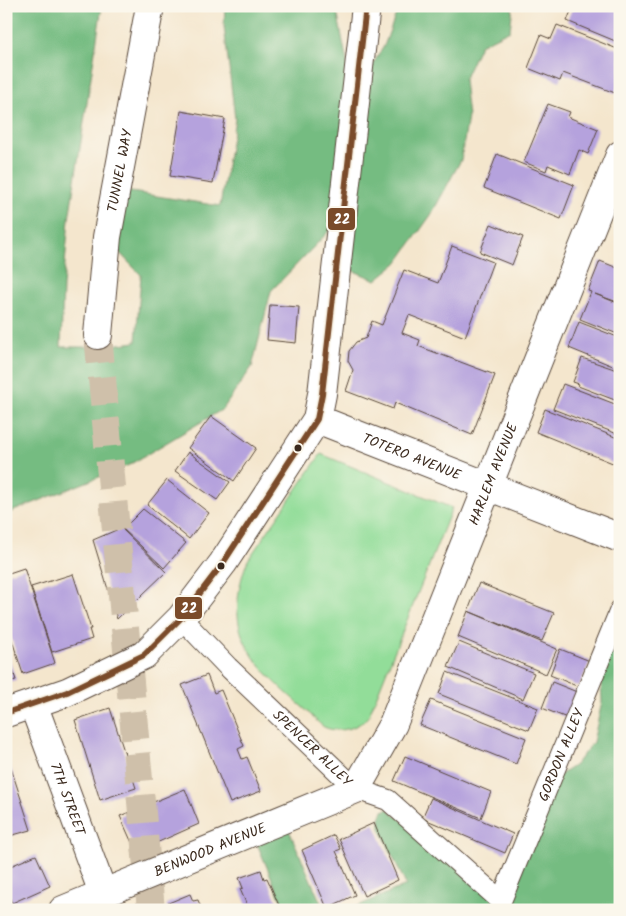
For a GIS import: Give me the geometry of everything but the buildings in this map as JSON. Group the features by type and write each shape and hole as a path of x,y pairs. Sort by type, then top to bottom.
{"street":[{"name":"TUNNEL WAY","path":"98,335 107,237 150,6"},
{"path":"6,713 67,692 144,655 181,618 223,563 317,419 322,394 366,6"},
{"name":"HARLEM AVENUE","path":"356,789 393,724 620,155"},
{"name":"TOTERO AVENUE","path":"317,419 620,538"},
{"name":"7TH STREET","path":"33,704 102,893"},
{"name":"BENWOOD AVENUE","path":"62,910 356,789"}],"lane":[{"name":"GORDON ALLEY","path":"501,901 620,610"},
{"name":"SPENCER ALLEY","path":"181,618 228,667 356,789 388,800 501,901"}],"green space":[{"path":"6,6 102,6 69,219 63,286 61,347 95,347 136,342 141,275 113,246 125,191 220,206 235,119 224,26 225,6 336,6 352,88 332,228 271,291 252,367 223,409 129,465 6,514"},
{"path":"399,6 513,6 510,30 480,45 464,80 468,117 461,160 431,215 397,263 376,280 349,269 360,85 384,46"},
{"path":"321,454 452,508 369,715 355,726 342,730 324,727 260,666 246,644 241,632 238,614 238,595 248,560"},
{"path":"620,617 620,910 349,910 406,885 380,828 380,818 383,811 388,809 486,891 500,880 557,777 575,765 593,742 602,702 600,666"},
{"path":"285,821 324,910 285,910 253,834"}],"tunnel":[{"path":"98,335 151,910"}],"transit line":[{"name":"22","path":"6,713 67,692 144,655 181,618 223,563 317,419 322,394 366,6"}]}
